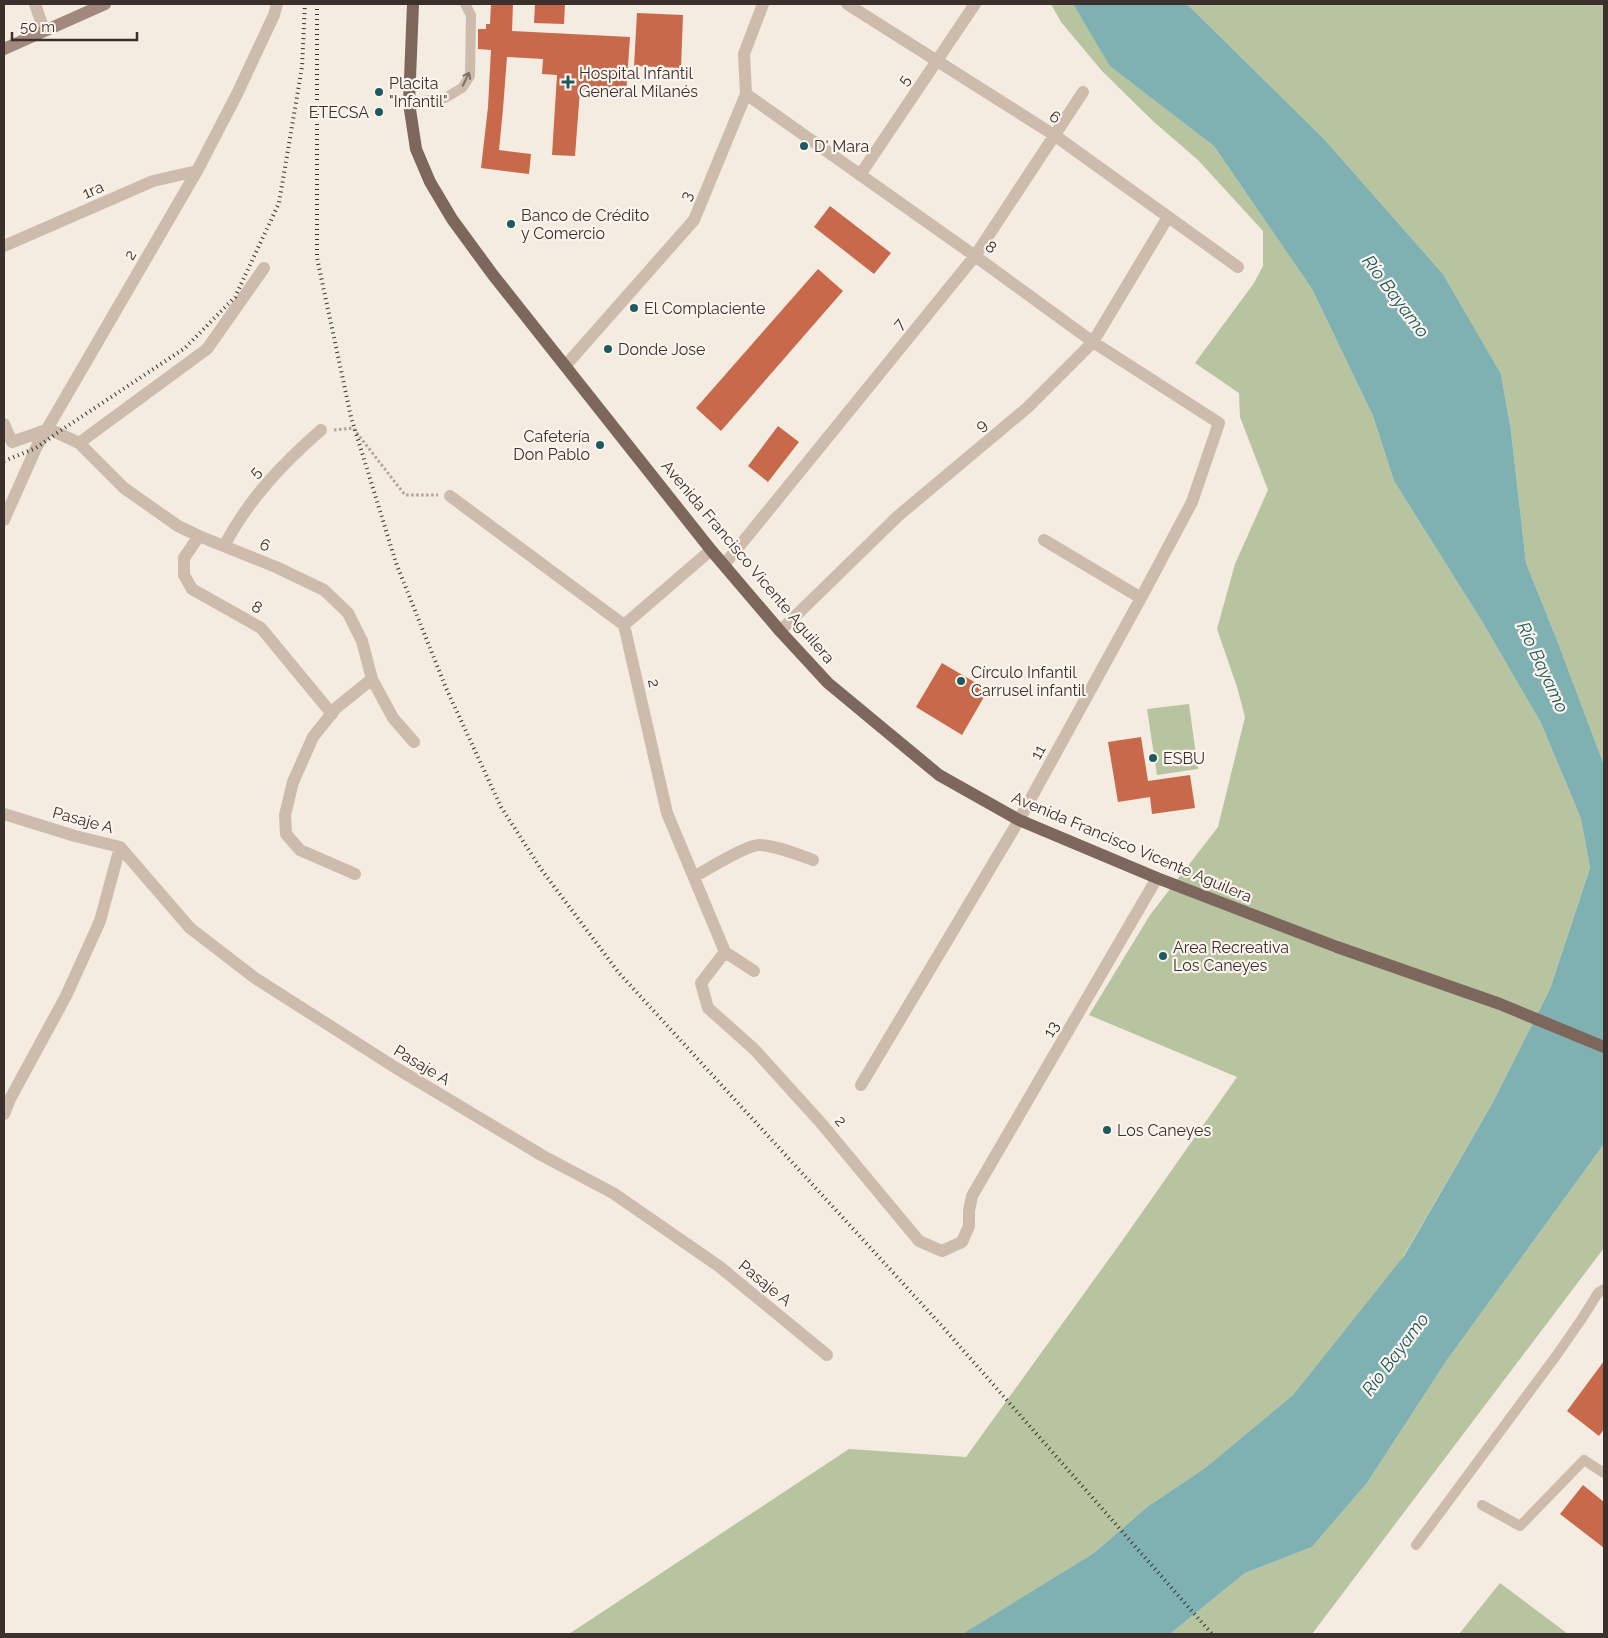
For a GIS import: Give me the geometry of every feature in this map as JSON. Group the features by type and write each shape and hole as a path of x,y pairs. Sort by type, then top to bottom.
{"main road":[{"path":"4,49 105,4"},
{"name":"Avenida Francisco Vicente Aguilera","path":"411,8 409,103 416,149 430,182 452,218 487,266 711,550 828,683 939,775 1019,820 1157,878 1337,947 1500,1004 1604,1048"}],"street":[{"path":"35,4 44,30"},
{"name":"2","path":"4,520 36,448 49,429 197,170 237,94 274,15 277,4"},
{"name":"3","path":"566,364 694,220 746,94 744,54 763,4"},
{"name":"6","path":"847,4 1054,135 1238,267"},
{"name":"5","path":"860,175 975,4"},
{"name":"7","path":"724,565 975,256 1083,92"},
{"name":"8","path":"746,94 1093,342 1218,423"},
{"name":"1ra","path":"4,246 153,181 197,170"},
{"name":"9","path":"780,630 898,516 1027,408 1093,342 1168,217"},
{"path":"79,443 207,349 264,268"},
{"name":"11","path":"861,1085 1019,820 1141,598 1192,502 1218,423"},
{"path":"4,424 8,444 49,429"},
{"name":"6","path":"49,429 79,443 124,488 178,526 198,536 276,567 324,590 348,613 362,641 372,679 393,718 414,742"},
{"name":"5","path":"224,546 235,525 261,489 293,455 321,430"},
{"path":"450,496 624,625 711,550"},
{"name":"8","path":"198,536 184,558 184,575 192,589 261,628 332,714"},
{"path":"1044,540 1141,598"},
{"name":"2","path":"624,625 667,813 725,952 701,983 708,1008 754,1049 821,1122 919,1241 942,1251 962,1242 969,1226 972,1196"},
{"path":"355,874 300,850 286,834 285,815 293,782 313,737 336,708 372,679"},
{"name":"Pasaje A","path":"4,814 75,836 120,846 190,928 255,978 396,1068 542,1156 613,1193 720,1267 827,1354"},
{"path":"694,877 715,864 758,844 774,847 812,860"},
{"path":"4,1114 10,1099 66,996 100,921 120,846"},
{"name":"13","path":"972,1196 1157,878"},
{"path":"725,952 754,971"}],"lane":[{"path":"409,103 445,98 462,88 470,76 471,15 464,4"},
{"path":"1416,1545 1582,1320 1598,1293 1604,1289"},
{"path":"1482,1505 1520,1526 1584,1460 1604,1473"}],"path":[{"path":"321,430 353,428 405,494 450,496"}],"green space":[{"path":"1051,4 1073,4 1111,66 1214,146 1312,289 1373,416 1394,481 1483,623 1541,723 1581,819 1590,868 1550,989 1492,1104 1400,1262 1293,1395 1205,1468 1147,1507 1094,1553 962,1634 569,1634 849,1449 966,1457 1122,1241 1237,1077 1089,1015 1150,915 1218,827 1245,717 1217,629 1235,564 1268,490 1240,417 1239,393 1195,363 1254,283 1263,266 1263,231 1198,160 1154,122 1102,71 1061,22"},
{"path":"1187,4 1604,4 1604,765 1526,563 1511,431 1501,374 1443,274 1324,139"},
{"path":"1189,704 1198,769 1157,775 1147,709"},
{"path":"1604,1144 1604,1248 1312,1634 1170,1634 1245,1573 1312,1547 1367,1483 1447,1360"},
{"path":"1500,1583 1568,1634 1459,1634"}],"water":[{"name":"Río Bayamo","path":"1073,4 1187,4 1324,139 1443,274 1501,374 1511,431 1526,563 1604,765 1604,1144 1447,1360 1367,1483 1312,1547 1245,1573 1170,1634 962,1634 1094,1553 1147,1507 1205,1468 1293,1395 1404,1256 1492,1104 1550,989 1590,868 1581,819 1541,723 1483,623 1394,481 1373,416 1312,289 1214,146 1110,66"}],"building":[{"path":"491,4 513,4 512,31 630,37 626,94 580,90 575,156 552,155 557,75 542,74 543,59 507,57 499,150 531,154 529,174 481,168 488,107 491,50 478,49 478,29 486,29 486,24 490,24"},
{"path":"535,4 565,4 564,24 534,23"},
{"path":"637,13 683,15 681,68 634,66"},
{"path":"830,206 891,253 874,274 814,227"},
{"path":"818,269 843,291 721,431 696,408"},
{"path":"778,426 799,442 768,482 748,466"},
{"path":"942,663 988,690 962,735 916,707"},
{"path":"1141,737 1148,781 1190,775 1195,808 1152,814 1150,797 1118,802 1108,742"},
{"path":"1604,1361 1604,1429 1599,1436 1567,1411"},
{"path":"1583,1485 1604,1502 1604,1548 1560,1514"}],"railway":[{"path":"4,461 36,448 185,348 235,297 279,203 302,67 305,4"},
{"path":"317,4 317,258 351,417 396,563 446,688 501,807 541,869 619,973 941,1325 1212,1634"}],"place":[{"name":"Hospital Infantil General Milanés","path":"568,82"},
{"name":"Placita \"Infantil\"","path":"379,92"},
{"name":"ETECSA","path":"379,112"},
{"name":"D' Mara","path":"804,146"},
{"name":"Banco de Crédito y Comercio","path":"511,224"},
{"name":"El Complaciente","path":"634,308"},
{"name":"Donde Jose","path":"608,349"},
{"name":"Cafetería Don Pablo","path":"600,445"},
{"name":"Círculo Infantil Carrusel infantil","path":"961,681"},
{"name":"ESBU","path":"1153,758"},
{"name":"Area Recreativa Los Caneyes","path":"1163,956"},
{"name":"Los Caneyes","path":"1107,1130"}]}
